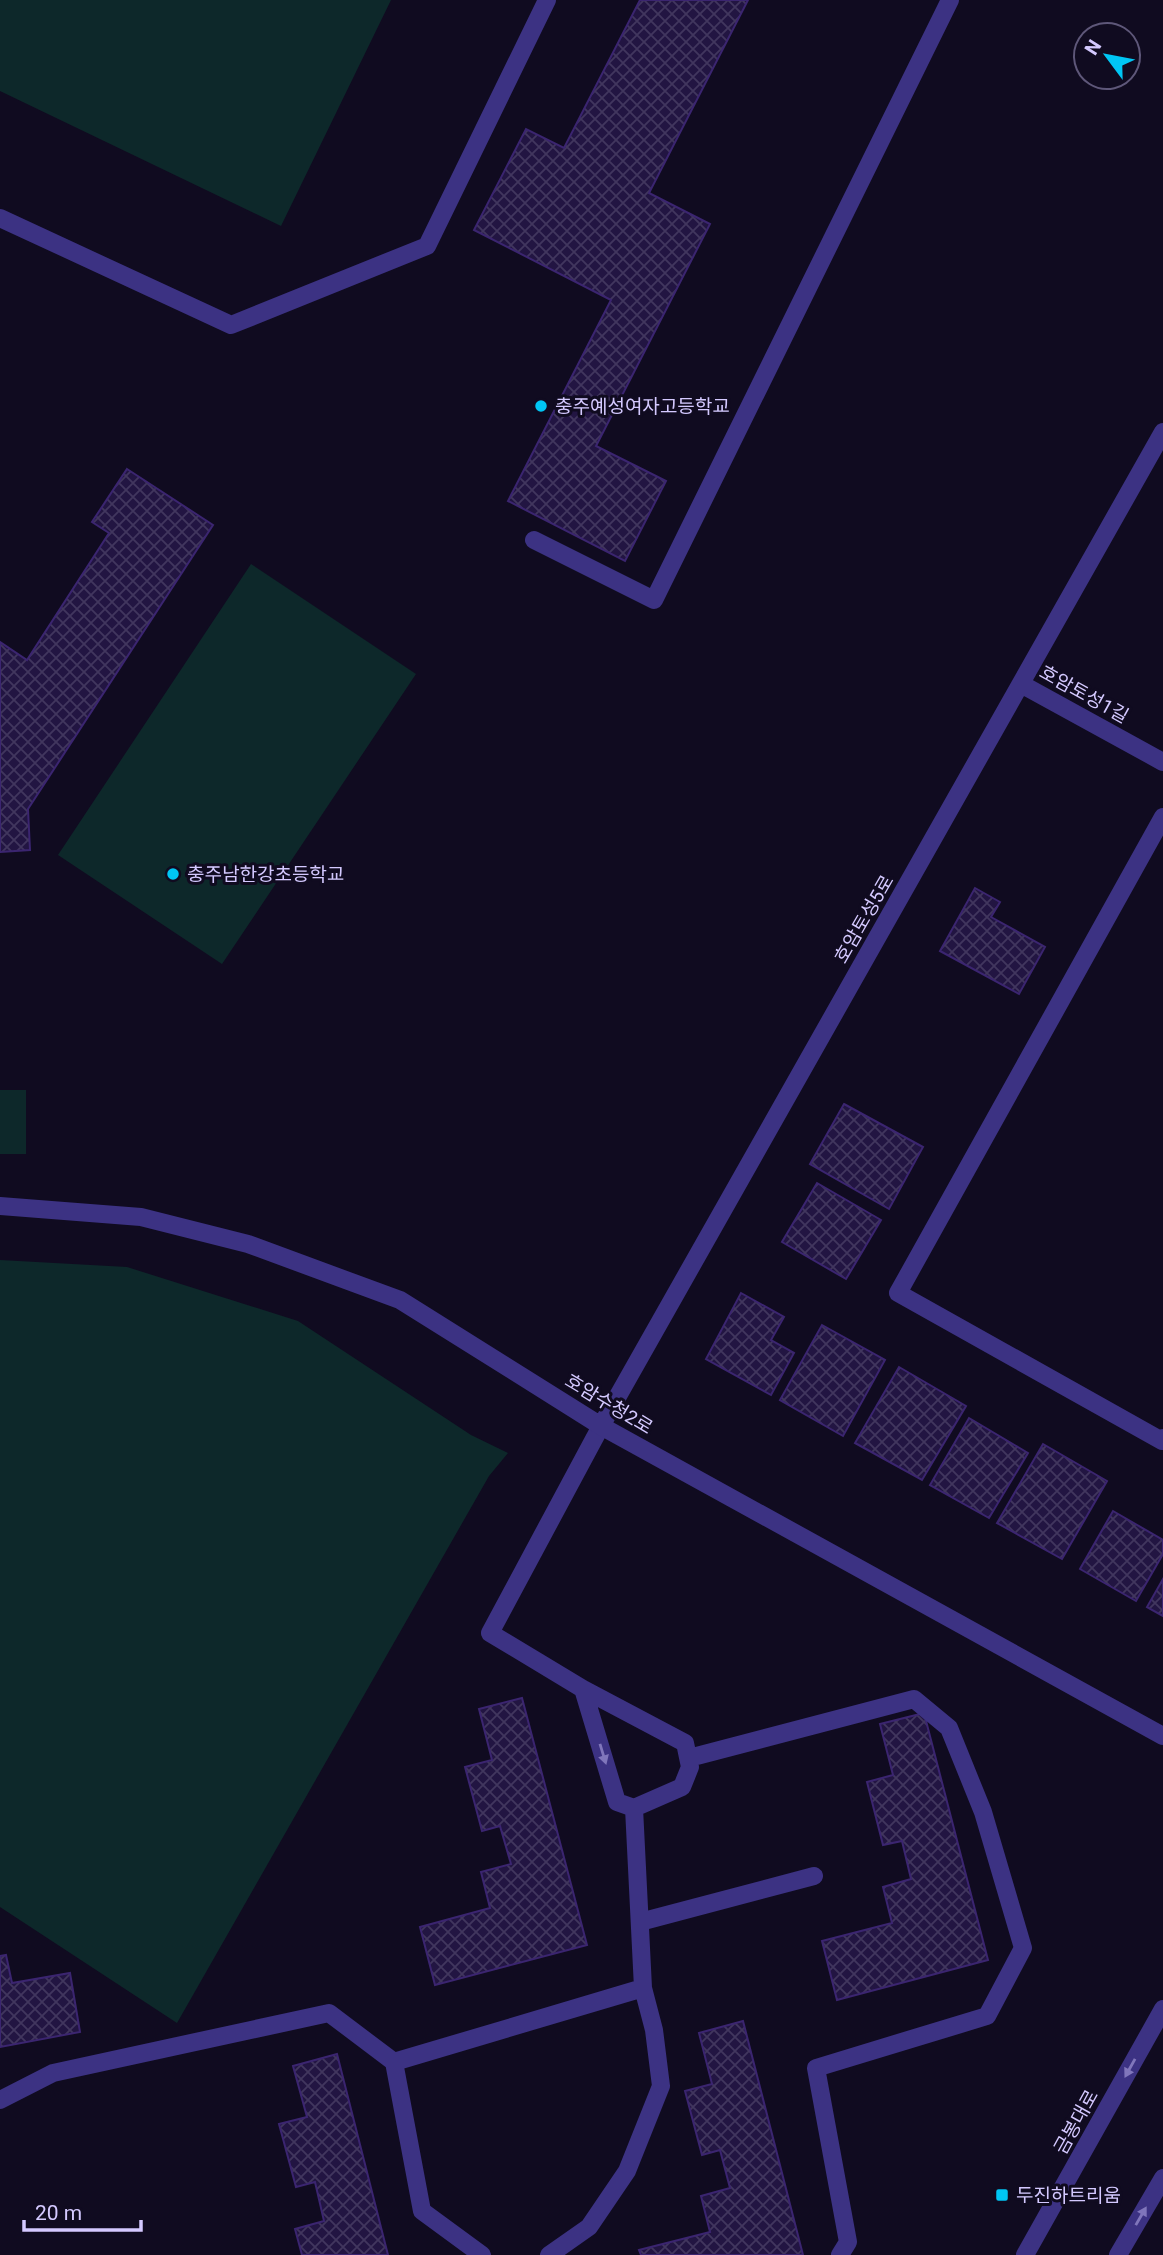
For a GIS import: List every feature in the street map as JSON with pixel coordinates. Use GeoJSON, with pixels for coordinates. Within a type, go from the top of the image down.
{"type":"FeatureCollection","features":[{"type":"Feature","properties":{"kind":"street"},"geometry":{"type":"LineString","coordinates":[[0,218],[231,325],[427,246],[547,0]]}},
{"type":"Feature","properties":{"kind":"street"},"geometry":{"type":"LineString","coordinates":[[534,540],[654,600],[950,0]]}},
{"type":"Feature","properties":{"kind":"street","name":"호암토성5로"},"geometry":{"type":"LineString","coordinates":[[583,1689],[490,1633],[601,1426],[1163,432]]}},
{"type":"Feature","properties":{"kind":"street","name":"호암토성1길"},"geometry":{"type":"LineString","coordinates":[[1021,684],[1163,762]]}},
{"type":"Feature","properties":{"kind":"street"},"geometry":{"type":"LineString","coordinates":[[1163,817],[898,1293],[1162,1441],[1163,1438]]}},
{"type":"Feature","properties":{"kind":"street","name":"호암수청2로"},"geometry":{"type":"LineString","coordinates":[[0,1206],[141,1217],[248,1244],[400,1300],[601,1426],[1163,1737]]}},
{"type":"Feature","properties":{"kind":"street"},"geometry":{"type":"LineString","coordinates":[[583,1689],[685,1743],[690,1767],[682,1787],[634,1808],[617,1802],[583,1689]]}},
{"type":"Feature","properties":{"kind":"street"},"geometry":{"type":"LineString","coordinates":[[688,1758],[914,1699],[950,1728],[983,1812],[1023,1948],[987,2016],[816,2068],[848,2242],[840,2255]]}},
{"type":"Feature","properties":{"kind":"street"},"geometry":{"type":"LineString","coordinates":[[549,2255],[589,2227],[627,2171],[661,2086],[654,2030],[643,1989],[634,1808]]}},
{"type":"Feature","properties":{"kind":"street"},"geometry":{"type":"LineString","coordinates":[[640,1922],[814,1876]]}},
{"type":"Feature","properties":{"kind":"street"},"geometry":{"type":"LineString","coordinates":[[394,2062],[643,1989]]}},
{"type":"Feature","properties":{"kind":"street","name":"금봉대로"},"geometry":{"type":"LineString","coordinates":[[1026,2255],[1163,2008]]}},
{"type":"Feature","properties":{"kind":"street"},"geometry":{"type":"LineString","coordinates":[[0,2100],[53,2073],[329,2013],[394,2062],[422,2211],[482,2255]]}},
{"type":"Feature","properties":{"kind":"street"},"geometry":{"type":"LineString","coordinates":[[1118,2255],[1162,2183]]}},
{"type":"Feature","properties":{"kind":"green space"},"geometry":{"type":"Polygon","coordinates":[[[0,0],[391,0],[281,226],[0,91],[0,0]]]}},
{"type":"Feature","properties":{"kind":"green space"},"geometry":{"type":"Polygon","coordinates":[[[251,564],[416,674],[222,964],[58,855],[251,564]]]}},
{"type":"Feature","properties":{"kind":"green space"},"geometry":{"type":"Polygon","coordinates":[[[0,1090],[26,1090],[26,1154],[0,1154],[0,1090]]]}},
{"type":"Feature","properties":{"kind":"green space"},"geometry":{"type":"Polygon","coordinates":[[[0,1260],[127,1267],[298,1321],[471,1435],[508,1453],[489,1476],[177,2023],[0,1907],[0,1260]]]}},
{"type":"Feature","properties":{"kind":"building","name":"충주예성여자고등학교"},"geometry":{"type":"Polygon","coordinates":[[[640,0],[748,0],[649,193],[710,224],[596,446],[666,481],[625,561],[508,501],[611,300],[474,230],[526,129],[564,148],[640,0]]]}},
{"type":"Feature","properties":{"kind":"building"},"geometry":{"type":"Polygon","coordinates":[[[127,469],[213,525],[28,809],[30,850],[0,852],[0,642],[27,660],[109,533],[92,522],[127,469]]]}},
{"type":"Feature","properties":{"kind":"building"},"geometry":{"type":"Polygon","coordinates":[[[975,888],[1000,902],[991,917],[1045,947],[1019,994],[940,951],[975,888]]]}},
{"type":"Feature","properties":{"kind":"building"},"geometry":{"type":"Polygon","coordinates":[[[844,1104],[923,1147],[889,1209],[810,1164],[844,1104]]]}},
{"type":"Feature","properties":{"kind":"building"},"geometry":{"type":"Polygon","coordinates":[[[817,1183],[881,1220],[846,1279],[782,1242],[817,1183]]]}},
{"type":"Feature","properties":{"kind":"building"},"geometry":{"type":"Polygon","coordinates":[[[741,1293],[784,1317],[771,1340],[794,1353],[771,1395],[706,1359],[741,1293]]]}},
{"type":"Feature","properties":{"kind":"building"},"geometry":{"type":"Polygon","coordinates":[[[822,1325],[885,1360],[843,1436],[780,1400],[822,1325]]]}},
{"type":"Feature","properties":{"kind":"building"},"geometry":{"type":"Polygon","coordinates":[[[899,1367],[966,1406],[922,1480],[855,1443],[899,1367]]]}},
{"type":"Feature","properties":{"kind":"building"},"geometry":{"type":"Polygon","coordinates":[[[969,1418],[1028,1453],[989,1518],[930,1485],[969,1418]]]}},
{"type":"Feature","properties":{"kind":"building"},"geometry":{"type":"Polygon","coordinates":[[[1043,1444],[1107,1481],[1062,1559],[997,1523],[1043,1444]]]}},
{"type":"Feature","properties":{"kind":"building"},"geometry":{"type":"Polygon","coordinates":[[[1113,1511],[1163,1540],[1163,1554],[1136,1601],[1080,1569],[1113,1511]]]}},
{"type":"Feature","properties":{"kind":"building"},"geometry":{"type":"Polygon","coordinates":[[[1163,1579],[1163,1616],[1147,1607],[1163,1579]]]}},
{"type":"Feature","properties":{"kind":"building"},"geometry":{"type":"Polygon","coordinates":[[[522,1698],[587,1945],[435,1985],[420,1927],[490,1908],[481,1872],[511,1864],[500,1826],[482,1831],[465,1767],[492,1760],[479,1709],[522,1698]]]}},
{"type":"Feature","properties":{"kind":"building"},"geometry":{"type":"Polygon","coordinates":[[[924,1713],[988,1960],[837,2000],[822,1941],[892,1923],[883,1887],[911,1879],[902,1841],[883,1845],[867,1782],[893,1775],[880,1724],[924,1713]]]}},
{"type":"Feature","properties":{"kind":"building"},"geometry":{"type":"Polygon","coordinates":[[[6,1955],[12,1983],[70,1973],[80,2032],[0,2047],[0,1956],[6,1955]]]}},
{"type":"Feature","properties":{"kind":"building"},"geometry":{"type":"Polygon","coordinates":[[[743,2021],[803,2255],[641,2255],[639,2250],[710,2232],[701,2196],[730,2188],[720,2150],[702,2155],[685,2091],[712,2084],[699,2033],[743,2021]]]}},
{"type":"Feature","properties":{"kind":"building"},"geometry":{"type":"Polygon","coordinates":[[[337,2054],[388,2255],[302,2255],[295,2229],[324,2221],[315,2182],[296,2187],[279,2124],[307,2117],[293,2066],[337,2054]]]}},
{"type":"Feature","properties":{"kind":"place","name":"충주예성여자고등학교"},"geometry":{"type":"Point","coordinates":[541,406]}},
{"type":"Feature","properties":{"kind":"place","name":"충주남한강초등학교"},"geometry":{"type":"Point","coordinates":[173,874]}},
{"type":"Feature","properties":{"kind":"place","name":"두진하트리움"},"geometry":{"type":"Point","coordinates":[1002,2195]}}]}
